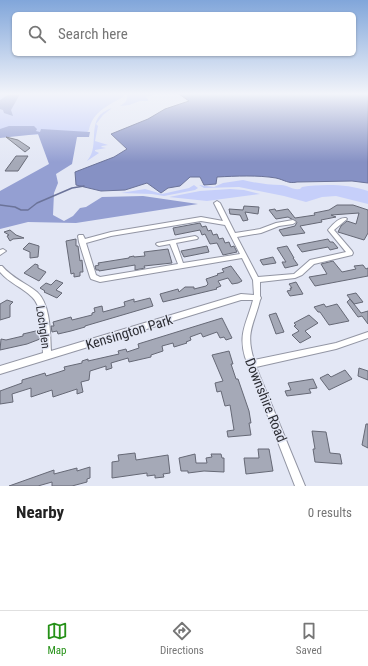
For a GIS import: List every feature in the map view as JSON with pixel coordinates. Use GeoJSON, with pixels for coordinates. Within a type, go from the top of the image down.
{"type":"FeatureCollection","features":[{"type":"Feature","properties":{"kind":"street","name":"Downshire Road"},"geometry":{"type":"LineString","coordinates":[[216,203],[234,235],[256,280],[258,298],[246,334],[246,349],[300,486]]}},
{"type":"Feature","properties":{"kind":"street"},"geometry":{"type":"LineString","coordinates":[[228,224],[201,219],[82,239],[93,277],[97,280],[106,280],[181,265],[244,255]]}},
{"type":"Feature","properties":{"kind":"street"},"geometry":{"type":"LineString","coordinates":[[256,280],[295,276],[312,262],[350,253],[331,230],[344,219]]}},
{"type":"Feature","properties":{"kind":"street"},"geometry":{"type":"LineString","coordinates":[[234,235],[261,231],[278,224],[293,222]]}},
{"type":"Feature","properties":{"kind":"street"},"geometry":{"type":"LineString","coordinates":[[159,244],[195,238]]}},
{"type":"Feature","properties":{"kind":"street"},"geometry":{"type":"LineString","coordinates":[[172,242],[181,265]]}},
{"type":"Feature","properties":{"kind":"street","name":"Lochglen"},"geometry":{"type":"LineString","coordinates":[[0,268],[10,279],[36,296],[41,302],[47,356]]}},
{"type":"Feature","properties":{"kind":"street","name":"Kensington Park"},"geometry":{"type":"LineString","coordinates":[[0,370],[241,297],[258,298]]}},
{"type":"Feature","properties":{"kind":"street"},"geometry":{"type":"LineString","coordinates":[[251,364],[336,346],[368,335]]}},
{"type":"Feature","properties":{"kind":"shaded area"},"geometry":{"type":"Polygon","coordinates":[[[0,117],[95,117],[86,133],[0,136],[0,117]]]}},
{"type":"Feature","properties":{"kind":"shaded area"},"geometry":{"type":"Polygon","coordinates":[[[102,117],[96,124],[98,126],[95,141],[108,145],[101,147],[106,148],[95,150],[99,153],[87,161],[93,147],[95,125],[98,118],[102,117]]]}},
{"type":"Feature","properties":{"kind":"shaded area"},"geometry":{"type":"Polygon","coordinates":[[[152,117],[368,117],[368,183],[352,181],[286,182],[269,177],[239,176],[217,177],[216,184],[204,185],[200,177],[190,177],[180,186],[168,188],[161,193],[147,183],[125,190],[101,191],[76,185],[75,172],[114,157],[127,149],[111,134],[152,117]]]}},
{"type":"Feature","properties":{"kind":"shaded area"},"geometry":{"type":"Polygon","coordinates":[[[9,126],[34,126],[37,129],[36,131],[40,132],[41,129],[90,132],[89,137],[77,137],[72,164],[56,174],[58,183],[54,193],[53,215],[64,221],[73,216],[80,208],[86,207],[102,197],[143,196],[198,204],[76,223],[28,222],[0,229],[0,191],[49,164],[38,134],[0,138],[0,129],[9,126]]]}},
{"type":"Feature","properties":{"kind":"shaded area"},"geometry":{"type":"Polygon","coordinates":[[[243,180],[262,184],[283,185],[297,189],[318,185],[352,187],[368,191],[368,204],[336,196],[322,197],[306,202],[239,187],[204,188],[199,185],[214,187],[223,183],[243,180]]]}},
{"type":"Feature","properties":{"kind":"shaded area"},"geometry":{"type":"Polygon","coordinates":[[[194,185],[198,188],[195,190],[164,196],[121,193],[145,189],[162,194],[189,188],[194,185]]]}},
{"type":"Feature","properties":{"kind":"shaded area"},"geometry":{"type":"Polygon","coordinates":[[[230,189],[244,190],[260,194],[207,201],[169,197],[200,191],[230,189]]]}},
{"type":"Feature","properties":{"kind":"building"},"geometry":{"type":"Polygon","coordinates":[[[6,137],[18,140],[30,148],[25,152],[6,137]]]}},
{"type":"Feature","properties":{"kind":"building"},"geometry":{"type":"Polygon","coordinates":[[[16,156],[28,156],[18,171],[5,171],[16,156]]]}},
{"type":"Feature","properties":{"kind":"building"},"geometry":{"type":"Polygon","coordinates":[[[337,205],[353,205],[368,210],[368,233],[364,240],[338,232],[341,226],[347,221],[356,224],[359,213],[331,215],[336,217],[321,220],[322,222],[300,226],[305,233],[283,236],[279,230],[295,226],[297,222],[288,217],[276,219],[269,210],[275,209],[276,211],[288,209],[295,218],[315,215],[314,213],[329,210],[337,205]]]}},
{"type":"Feature","properties":{"kind":"building"},"geometry":{"type":"Polygon","coordinates":[[[244,206],[259,207],[258,214],[245,212],[248,220],[243,221],[240,215],[230,214],[229,209],[243,210],[244,206]]]}},
{"type":"Feature","properties":{"kind":"building"},"geometry":{"type":"Polygon","coordinates":[[[200,223],[202,227],[206,226],[208,231],[211,230],[213,235],[217,234],[219,239],[223,238],[225,243],[229,242],[231,247],[234,246],[237,252],[223,255],[217,243],[210,244],[205,234],[202,235],[200,230],[175,235],[173,228],[200,223]]]}},
{"type":"Feature","properties":{"kind":"building"},"geometry":{"type":"Polygon","coordinates":[[[10,230],[16,235],[24,238],[13,239],[10,241],[7,236],[9,235],[4,232],[10,230]]]}},
{"type":"Feature","properties":{"kind":"building"},"geometry":{"type":"Polygon","coordinates":[[[76,239],[76,246],[78,246],[80,261],[82,260],[83,272],[80,272],[80,276],[74,277],[74,273],[71,274],[66,241],[76,239]]]}},
{"type":"Feature","properties":{"kind":"building"},"geometry":{"type":"Polygon","coordinates":[[[328,239],[338,248],[330,250],[328,247],[302,252],[297,245],[328,239]]]}},
{"type":"Feature","properties":{"kind":"building"},"geometry":{"type":"Polygon","coordinates":[[[29,243],[39,246],[38,257],[30,258],[30,252],[23,249],[29,243]]]}},
{"type":"Feature","properties":{"kind":"building"},"geometry":{"type":"Polygon","coordinates":[[[207,246],[209,252],[184,257],[181,251],[207,246]]]}},
{"type":"Feature","properties":{"kind":"building"},"geometry":{"type":"Polygon","coordinates":[[[287,246],[298,265],[285,268],[282,262],[286,262],[277,248],[287,246]]]}},
{"type":"Feature","properties":{"kind":"building"},"geometry":{"type":"Polygon","coordinates":[[[168,249],[172,263],[144,266],[145,268],[135,270],[135,265],[99,271],[96,270],[95,266],[99,265],[98,263],[134,256],[145,256],[144,252],[168,249]]]}},
{"type":"Feature","properties":{"kind":"building"},"geometry":{"type":"Polygon","coordinates":[[[273,257],[276,263],[263,265],[260,260],[273,257]]]}},
{"type":"Feature","properties":{"kind":"building"},"geometry":{"type":"Polygon","coordinates":[[[333,261],[342,272],[356,269],[354,266],[363,265],[366,269],[368,268],[368,276],[315,286],[309,277],[327,274],[321,264],[333,261]]]}},
{"type":"Feature","properties":{"kind":"building"},"geometry":{"type":"Polygon","coordinates":[[[35,264],[38,265],[38,268],[46,272],[39,281],[24,273],[35,264]]]}},
{"type":"Feature","properties":{"kind":"building"},"geometry":{"type":"Polygon","coordinates":[[[231,266],[242,281],[232,284],[228,278],[218,281],[221,286],[216,288],[217,289],[163,302],[160,294],[178,289],[179,292],[185,287],[194,287],[194,289],[206,286],[208,284],[206,279],[224,272],[222,269],[231,266]]]}},
{"type":"Feature","properties":{"kind":"building"},"geometry":{"type":"Polygon","coordinates":[[[56,280],[63,283],[56,290],[62,293],[57,298],[44,292],[45,291],[40,288],[46,283],[51,285],[56,280]]]}},
{"type":"Feature","properties":{"kind":"building"},"geometry":{"type":"Polygon","coordinates":[[[296,282],[303,294],[290,296],[287,291],[291,290],[290,288],[292,288],[289,284],[296,282]]]}},
{"type":"Feature","properties":{"kind":"building"},"geometry":{"type":"Polygon","coordinates":[[[356,293],[363,302],[354,304],[347,295],[356,293]]]}},
{"type":"Feature","properties":{"kind":"building"},"geometry":{"type":"Polygon","coordinates":[[[150,298],[153,306],[71,331],[58,334],[57,331],[52,332],[51,326],[54,326],[53,322],[71,317],[72,320],[92,315],[92,313],[95,312],[94,308],[102,306],[103,312],[125,306],[124,302],[134,299],[134,302],[150,298]]]}},
{"type":"Feature","properties":{"kind":"building"},"geometry":{"type":"Polygon","coordinates":[[[350,299],[361,313],[368,311],[368,324],[362,316],[358,317],[347,302],[350,299]]]}},
{"type":"Feature","properties":{"kind":"building"},"geometry":{"type":"Polygon","coordinates":[[[7,300],[13,302],[10,305],[10,317],[0,320],[0,304],[7,300]]]}},
{"type":"Feature","properties":{"kind":"building"},"geometry":{"type":"Polygon","coordinates":[[[324,304],[326,307],[337,304],[349,321],[329,325],[320,312],[318,312],[314,307],[324,304]]]}},
{"type":"Feature","properties":{"kind":"building"},"geometry":{"type":"Polygon","coordinates":[[[276,313],[284,332],[276,334],[269,315],[276,313]]]}},
{"type":"Feature","properties":{"kind":"building"},"geometry":{"type":"Polygon","coordinates":[[[309,315],[318,323],[305,331],[311,337],[300,343],[292,335],[299,331],[294,326],[296,325],[294,323],[309,315]]]}},
{"type":"Feature","properties":{"kind":"building"},"geometry":{"type":"Polygon","coordinates":[[[222,318],[232,338],[226,340],[224,337],[220,338],[217,332],[203,337],[201,333],[190,337],[191,340],[186,342],[187,343],[174,347],[173,343],[162,346],[163,351],[151,355],[151,357],[129,362],[128,358],[111,363],[112,368],[106,370],[106,366],[90,371],[89,380],[81,382],[83,392],[77,394],[77,389],[53,397],[52,390],[31,397],[31,388],[12,394],[13,402],[0,404],[0,391],[22,383],[22,380],[45,373],[46,376],[59,372],[65,370],[64,367],[82,363],[82,361],[88,359],[88,361],[119,354],[118,351],[126,349],[127,352],[139,348],[138,344],[222,318]]]}},
{"type":"Feature","properties":{"kind":"building"},"geometry":{"type":"Polygon","coordinates":[[[40,330],[40,339],[27,344],[0,350],[1,339],[6,340],[40,330]]]}},
{"type":"Feature","properties":{"kind":"building"},"geometry":{"type":"Polygon","coordinates":[[[229,351],[233,364],[231,364],[236,379],[238,379],[249,411],[251,435],[228,437],[227,431],[234,430],[230,405],[225,406],[221,391],[217,392],[215,383],[223,381],[212,355],[229,351]]]}},
{"type":"Feature","properties":{"kind":"building"},"geometry":{"type":"Polygon","coordinates":[[[359,368],[368,371],[368,380],[358,376],[359,368]]]}},
{"type":"Feature","properties":{"kind":"building"},"geometry":{"type":"Polygon","coordinates":[[[345,370],[352,379],[329,390],[320,378],[328,374],[331,377],[345,370]]]}},
{"type":"Feature","properties":{"kind":"building"},"geometry":{"type":"Polygon","coordinates":[[[313,379],[317,388],[309,389],[311,393],[287,396],[285,391],[291,390],[288,383],[313,379]]]}},
{"type":"Feature","properties":{"kind":"building"},"geometry":{"type":"Polygon","coordinates":[[[366,424],[368,424],[368,448],[362,445],[366,424]]]}},
{"type":"Feature","properties":{"kind":"building"},"geometry":{"type":"Polygon","coordinates":[[[312,431],[326,432],[330,453],[340,454],[342,464],[315,462],[313,449],[315,449],[312,431]]]}},
{"type":"Feature","properties":{"kind":"building"},"geometry":{"type":"Polygon","coordinates":[[[258,449],[269,449],[273,471],[246,474],[244,458],[259,458],[258,449]]]}},
{"type":"Feature","properties":{"kind":"building"},"geometry":{"type":"Polygon","coordinates":[[[135,453],[136,460],[168,455],[170,473],[163,474],[164,477],[155,478],[155,475],[147,476],[147,473],[112,478],[112,462],[119,461],[118,455],[135,453]]]}},
{"type":"Feature","properties":{"kind":"building"},"geometry":{"type":"Polygon","coordinates":[[[195,454],[196,463],[207,463],[206,458],[212,457],[211,454],[221,454],[222,458],[224,458],[224,472],[204,471],[188,473],[188,471],[181,471],[179,458],[195,454]]]}},
{"type":"Feature","properties":{"kind":"building"},"geometry":{"type":"Polygon","coordinates":[[[90,467],[90,478],[87,479],[87,482],[72,486],[52,486],[52,482],[38,486],[9,486],[54,470],[54,474],[77,468],[77,471],[90,467]]]}},
{"type":"Feature","properties":{"kind":"waterway"},"geometry":{"type":"LineString","coordinates":[[0,205],[15,207],[21,210],[28,210],[37,203],[72,188],[84,186]]}}]}
